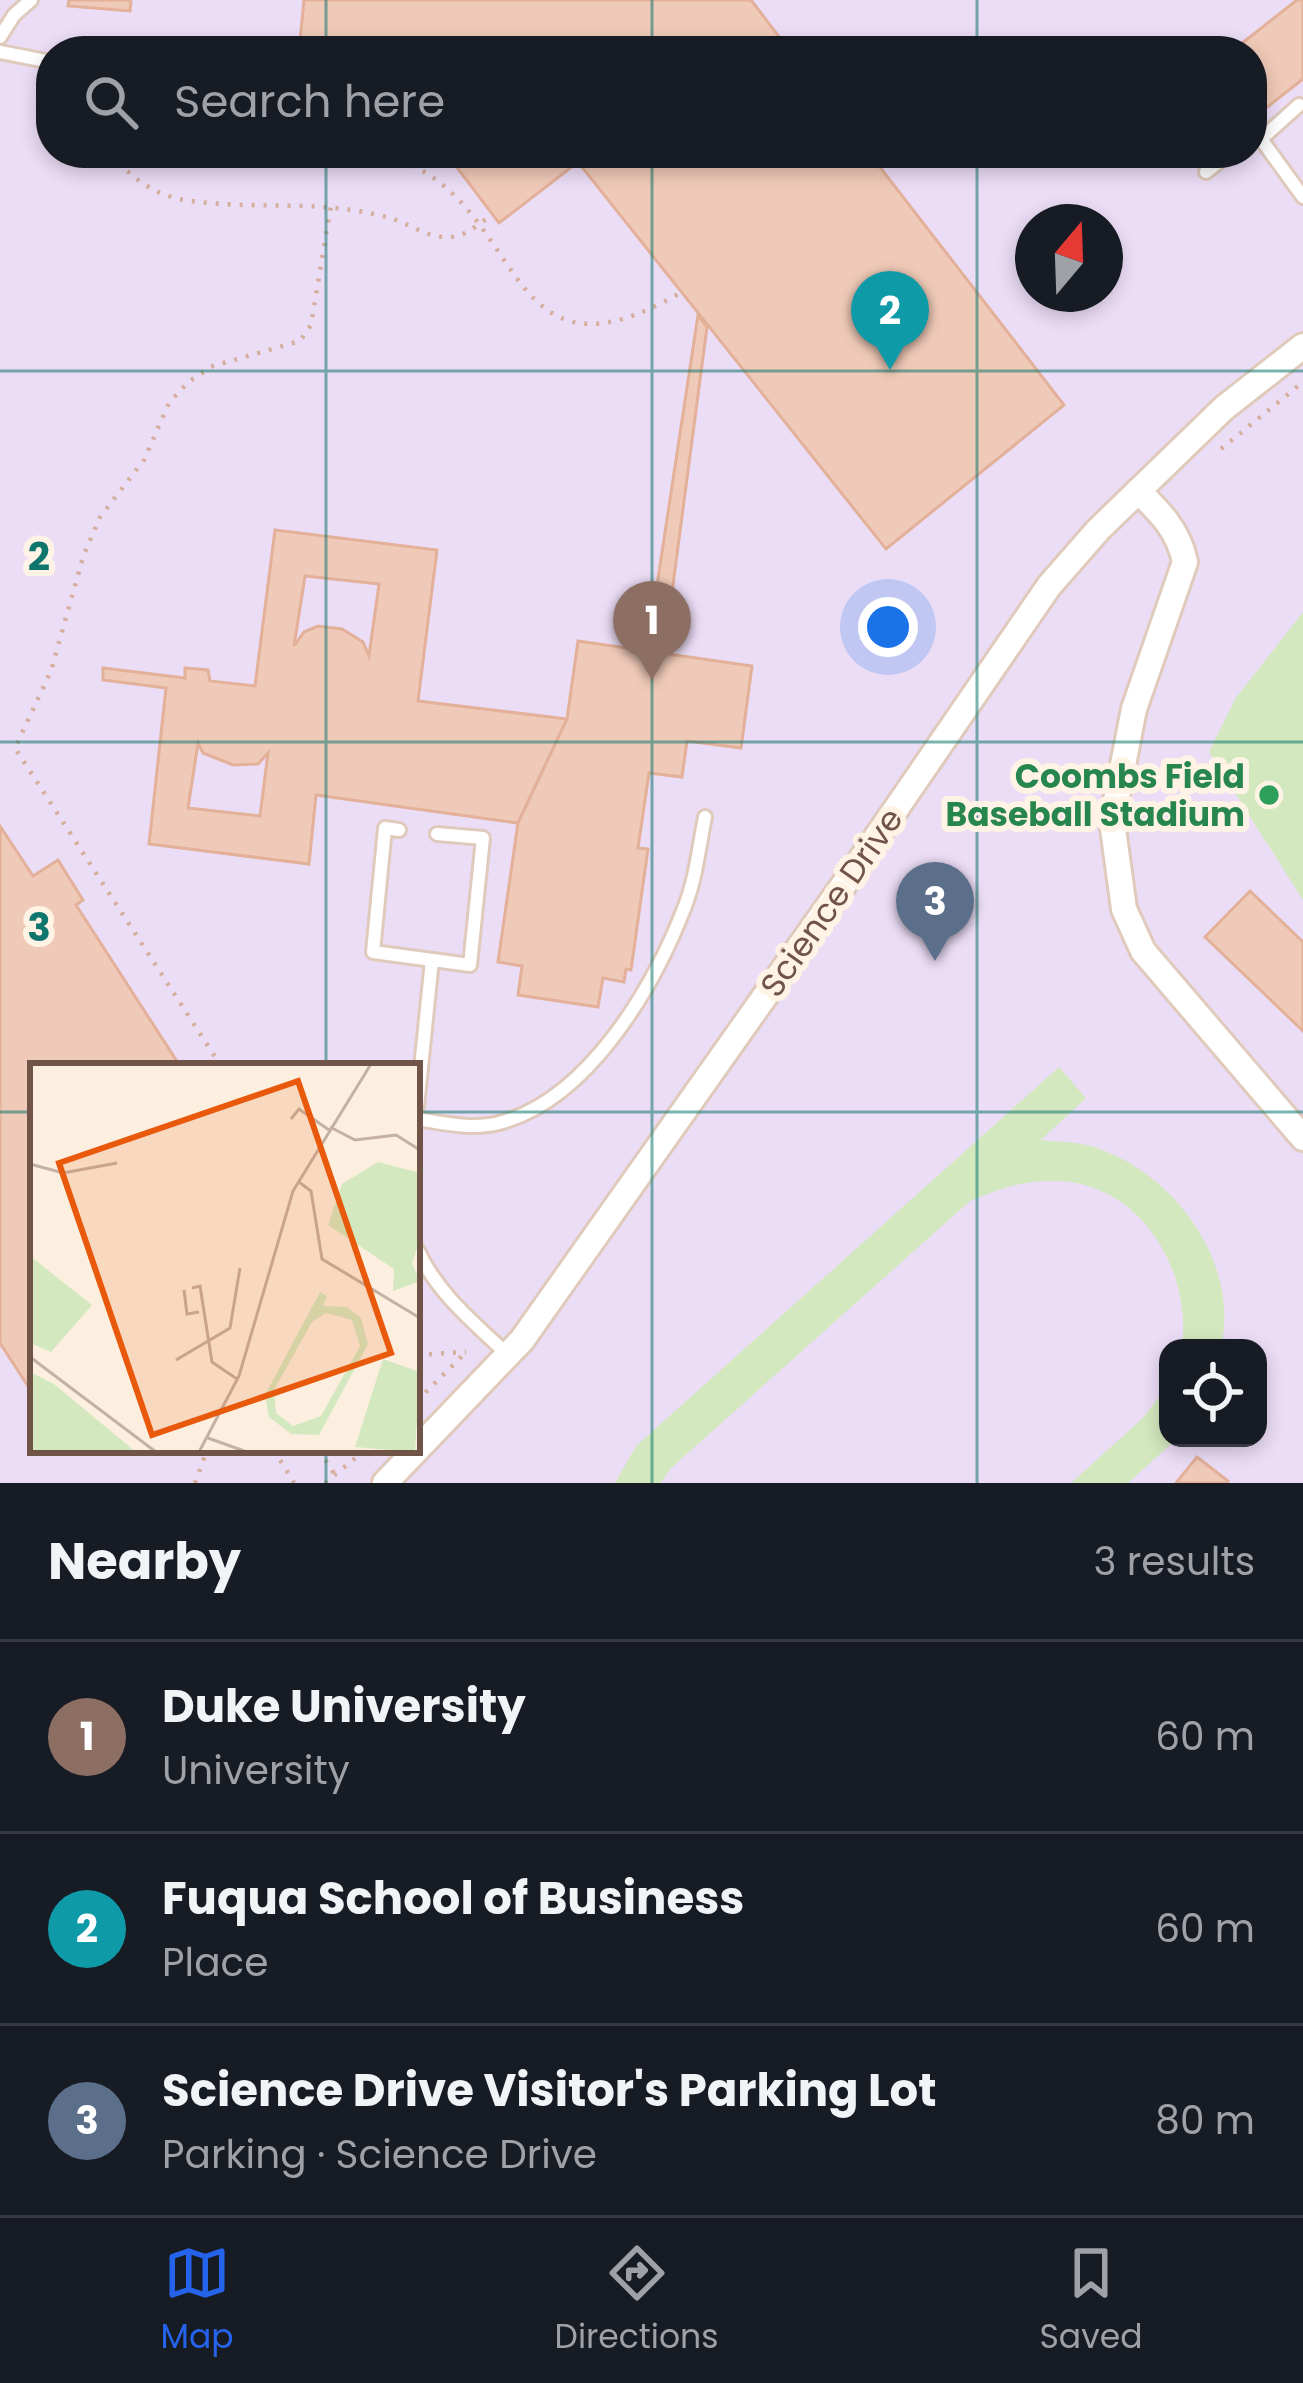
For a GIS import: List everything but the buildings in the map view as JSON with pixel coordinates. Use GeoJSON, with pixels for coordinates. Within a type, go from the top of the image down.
{"type":"FeatureCollection","features":[{"type":"Feature","properties":{"kind":"street","name":"Science Drive"},"geometry":{"type":"LineString","coordinates":[[420,1447],[508,1355],[852,873],[1048,586],[1224,408],[1303,346]]}},
{"type":"Feature","properties":{"kind":"street"},"geometry":{"type":"LineString","coordinates":[[1138,491],[1160,511],[1181,542],[1185,562],[1134,709],[1112,821],[1124,909],[1143,951],[1303,1138]]}},
{"type":"Feature","properties":{"kind":"street","name":"Science Drive"},"geometry":{"type":"LineString","coordinates":[[386,1483],[415,1453]]}},
{"type":"Feature","properties":{"kind":"lane"},"geometry":{"type":"LineString","coordinates":[[0,37],[31,0]]}},
{"type":"Feature","properties":{"kind":"lane"},"geometry":{"type":"LineString","coordinates":[[0,52],[36,59]]}},
{"type":"Feature","properties":{"kind":"lane"},"geometry":{"type":"LineString","coordinates":[[1267,132],[1299,105]]}},
{"type":"Feature","properties":{"kind":"lane"},"geometry":{"type":"LineString","coordinates":[[1267,152],[1303,197]]}},
{"type":"Feature","properties":{"kind":"lane"},"geometry":{"type":"LineString","coordinates":[[1206,172],[1211,168]]}},
{"type":"Feature","properties":{"kind":"lane"},"geometry":{"type":"LineString","coordinates":[[420,1119],[497,1124],[560,1095],[623,1024],[663,958],[687,902],[705,817]]}},
{"type":"Feature","properties":{"kind":"lane"},"geometry":{"type":"LineString","coordinates":[[399,830],[385,828],[373,952],[470,965],[483,838],[437,834]]}},
{"type":"Feature","properties":{"kind":"lane"},"geometry":{"type":"LineString","coordinates":[[420,1078],[432,960]]}},
{"type":"Feature","properties":{"kind":"lane"},"geometry":{"type":"LineString","coordinates":[[420,1256],[458,1310],[508,1355]]}},
{"type":"Feature","properties":{"kind":"path"},"geometry":{"type":"LineString","coordinates":[[123,168],[142,183],[179,199],[331,205],[444,238],[466,233],[490,216]]}},
{"type":"Feature","properties":{"kind":"path"},"geometry":{"type":"LineString","coordinates":[[414,168],[460,199],[547,314],[576,325],[652,309],[680,293]]}},
{"type":"Feature","properties":{"kind":"path"},"geometry":{"type":"LineString","coordinates":[[219,1063],[15,748],[51,671],[82,557],[100,517],[144,460],[169,403],[188,382],[213,366],[300,341],[311,325],[331,205]]}},
{"type":"Feature","properties":{"kind":"path"},"geometry":{"type":"LineString","coordinates":[[1211,458],[1303,382]]}},
{"type":"Feature","properties":{"kind":"path"},"geometry":{"type":"LineString","coordinates":[[420,1355],[466,1352],[420,1398]]}},
{"type":"Feature","properties":{"kind":"path"},"geometry":{"type":"LineString","coordinates":[[195,1483],[207,1453]]}},
{"type":"Feature","properties":{"kind":"path"},"geometry":{"type":"LineString","coordinates":[[276,1453],[294,1483]]}},
{"type":"Feature","properties":{"kind":"path"},"geometry":{"type":"LineString","coordinates":[[321,1453],[335,1475]]}},
{"type":"Feature","properties":{"kind":"path"},"geometry":{"type":"LineString","coordinates":[[325,1483],[361,1453]]}},
{"type":"Feature","properties":{"kind":"shaded area"},"geometry":{"type":"Polygon","coordinates":[[[0,0],[1303,0],[1303,1483],[0,1483],[0,0]]]}},
{"type":"Feature","properties":{"kind":"green space","name":"Coombs Field Baseball Stadium"},"geometry":{"type":"Polygon","coordinates":[[[1303,612],[1303,900],[1209,752],[1235,699],[1303,612]]]}},
{"type":"Feature","properties":{"kind":"green space"},"geometry":{"type":"Polygon","coordinates":[[[1059,1067],[1086,1098],[1041,1140],[1090,1146],[1126,1161],[1152,1179],[1196,1226],[1221,1285],[1222,1339],[1182,1339],[1178,1288],[1168,1259],[1134,1212],[1082,1184],[1019,1184],[970,1201],[670,1469],[661,1483],[615,1483],[636,1446],[1059,1067]]]}},
{"type":"Feature","properties":{"kind":"green space"},"geometry":{"type":"Polygon","coordinates":[[[1159,1397],[1159,1447],[1168,1447],[1128,1483],[1071,1483],[1142,1419],[1159,1397]]]}},
{"type":"Feature","properties":{"kind":"place","name":"Fuqua School of Business"},"geometry":{"type":"Point","coordinates":[890,370]}},
{"type":"Feature","properties":{"kind":"place","name":"Duke University"},"geometry":{"type":"Point","coordinates":[652,680]}},
{"type":"Feature","properties":{"kind":"place","name":"Coombs Field Baseball Stadium"},"geometry":{"type":"Point","coordinates":[1269,795]}},
{"type":"Feature","properties":{"kind":"place","name":"Science Drive Visitor's Parking Lot"},"geometry":{"type":"Point","coordinates":[935,961]}}]}
